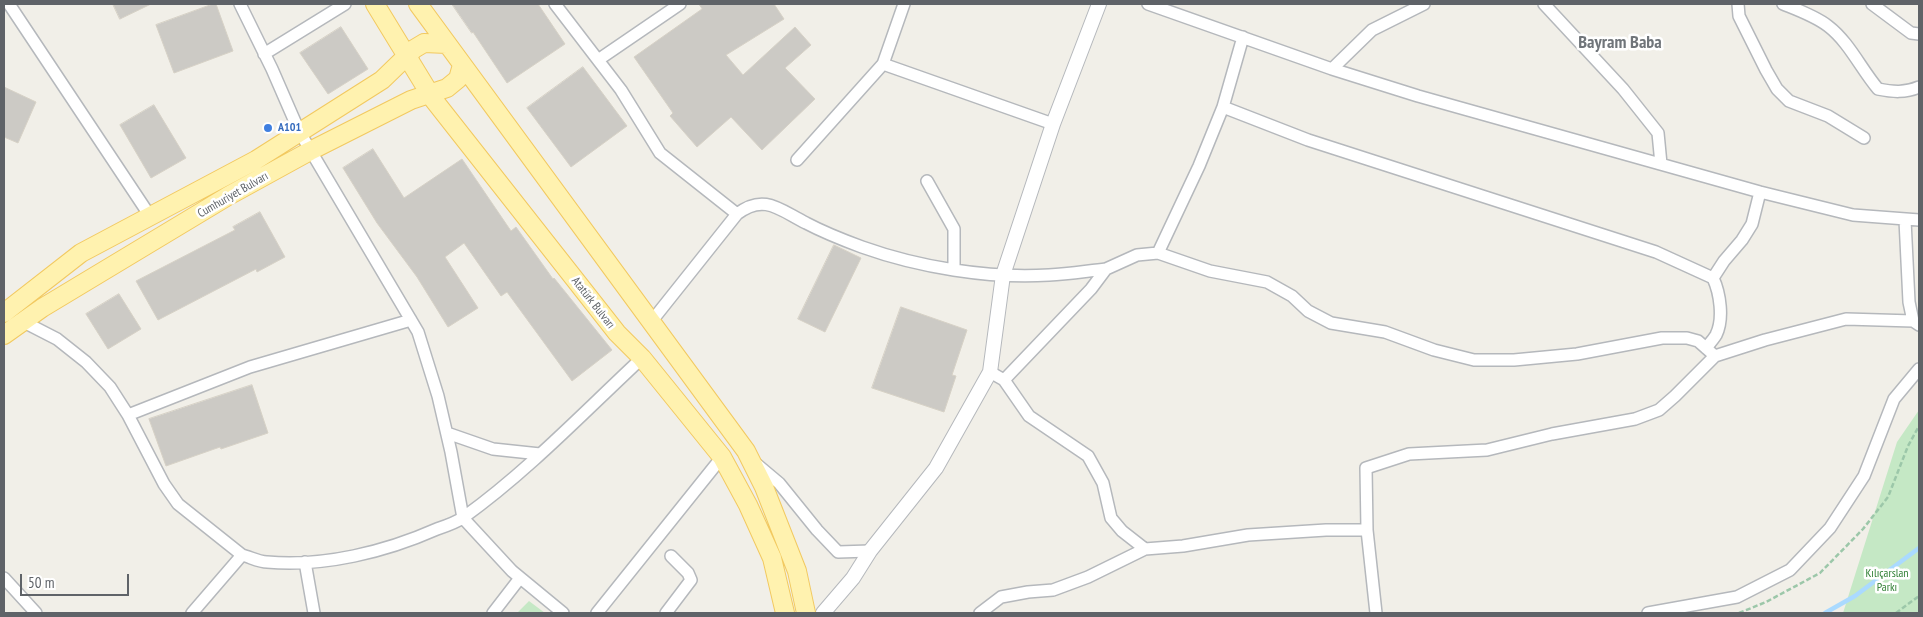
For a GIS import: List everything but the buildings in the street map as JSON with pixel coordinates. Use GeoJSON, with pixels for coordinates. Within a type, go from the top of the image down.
{"type":"FeatureCollection","features":[{"type":"Feature","properties":{"kind":"main road","name":"Atatürk Bulvarı"},"geometry":{"type":"LineString","coordinates":[[375,4],[429,94],[617,333],[642,358],[722,457],[748,505],[772,558],[785,613]]}},
{"type":"Feature","properties":{"kind":"main road"},"geometry":{"type":"LineString","coordinates":[[418,4],[750,458],[764,487],[797,571],[806,613]]}},
{"type":"Feature","properties":{"kind":"main road","name":"Cumhuriyet Bulvarı"},"geometry":{"type":"LineString","coordinates":[[4,313],[81,253],[256,160],[382,80],[405,56],[424,43],[447,44]]}},
{"type":"Feature","properties":{"kind":"main road","name":"Cumhuriyet Bulvarı"},"geometry":{"type":"LineString","coordinates":[[4,335],[42,308],[228,196],[310,151],[411,100],[447,88],[461,72],[462,65]]}},
{"type":"Feature","properties":{"kind":"street"},"geometry":{"type":"LineString","coordinates":[[4,12],[8,4],[150,216]]}},
{"type":"Feature","properties":{"kind":"street"},"geometry":{"type":"LineString","coordinates":[[240,4],[299,131],[418,332],[447,433],[463,518],[520,578],[563,613]]}},
{"type":"Feature","properties":{"kind":"street"},"geometry":{"type":"LineString","coordinates":[[264,54],[345,4]]}},
{"type":"Feature","properties":{"kind":"street"},"geometry":{"type":"LineString","coordinates":[[555,4],[621,90],[660,153],[737,214]]}},
{"type":"Feature","properties":{"kind":"street"},"geometry":{"type":"LineString","coordinates":[[598,60],[680,4]]}},
{"type":"Feature","properties":{"kind":"street"},"geometry":{"type":"LineString","coordinates":[[797,160],[883,64],[904,4]]}},
{"type":"Feature","properties":{"kind":"street"},"geometry":{"type":"LineString","coordinates":[[823,613],[853,578],[870,550],[936,468],[990,372],[1003,275],[1053,124],[1098,4]]}},
{"type":"Feature","properties":{"kind":"street"},"geometry":{"type":"LineString","coordinates":[[1148,4],[1332,69],[1418,96],[1760,192],[1853,215],[1919,220]]}},
{"type":"Feature","properties":{"kind":"street"},"geometry":{"type":"LineString","coordinates":[[1332,69],[1372,30],[1424,4]]}},
{"type":"Feature","properties":{"kind":"street"},"geometry":{"type":"LineString","coordinates":[[1544,4],[1623,89],[1658,132],[1661,164]]}},
{"type":"Feature","properties":{"kind":"street"},"geometry":{"type":"LineString","coordinates":[[1738,4],[1738,16],[1777,89],[1789,101],[1828,116],[1864,138]]}},
{"type":"Feature","properties":{"kind":"street"},"geometry":{"type":"LineString","coordinates":[[1783,4],[1803,12],[1828,26],[1846,43],[1878,89],[1892,92],[1907,92],[1919,87]]}},
{"type":"Feature","properties":{"kind":"street"},"geometry":{"type":"LineString","coordinates":[[1872,4],[1911,33],[1919,34]]}},
{"type":"Feature","properties":{"kind":"street"},"geometry":{"type":"LineString","coordinates":[[1158,252],[1223,107],[1243,37]]}},
{"type":"Feature","properties":{"kind":"street"},"geometry":{"type":"LineString","coordinates":[[883,64],[1053,124]]}},
{"type":"Feature","properties":{"kind":"street"},"geometry":{"type":"LineString","coordinates":[[1223,107],[1308,140],[1656,252],[1714,278],[1719,291],[1720,313],[1716,335],[1706,348]]}},
{"type":"Feature","properties":{"kind":"street"},"geometry":{"type":"LineString","coordinates":[[928,181],[954,229],[954,269]]}},
{"type":"Feature","properties":{"kind":"street"},"geometry":{"type":"LineString","coordinates":[[1714,278],[1724,261],[1742,240],[1752,224],[1760,192]]}},
{"type":"Feature","properties":{"kind":"street"},"geometry":{"type":"LineString","coordinates":[[651,322],[737,214],[748,205],[758,204],[778,206],[806,223],[862,247],[923,264],[1003,275],[1049,276],[1106,269],[1137,255],[1158,252],[1210,271],[1267,282],[1292,296],[1308,311],[1331,323],[1385,332],[1434,350],[1474,360],[1514,360],[1577,354],[1662,338],[1687,338],[1698,341],[1715,356]]}},
{"type":"Feature","properties":{"kind":"street"},"geometry":{"type":"LineString","coordinates":[[1376,613],[1367,530],[1366,468],[1409,454],[1488,450],[1552,434],[1635,419],[1658,410],[1675,396],[1715,356],[1765,340],[1846,319],[1916,323],[1909,302],[1905,220]]}},
{"type":"Feature","properties":{"kind":"street"},"geometry":{"type":"LineString","coordinates":[[1004,380],[1091,290],[1106,269]]}},
{"type":"Feature","properties":{"kind":"street"},"geometry":{"type":"LineString","coordinates":[[4,317],[24,321],[57,338],[86,362],[110,387],[128,415],[164,484],[178,504],[242,555],[265,562],[306,562],[337,559],[417,538],[463,518],[540,454],[642,358]]}},
{"type":"Feature","properties":{"kind":"street"},"geometry":{"type":"LineString","coordinates":[[128,415],[250,368],[411,320]]}},
{"type":"Feature","properties":{"kind":"street"},"geometry":{"type":"LineString","coordinates":[[1648,613],[1737,597],[1790,570],[1830,528],[1864,476],[1894,399],[1919,369]]}},
{"type":"Feature","properties":{"kind":"street"},"geometry":{"type":"LineString","coordinates":[[990,372],[1004,380],[1029,416],[1088,456],[1103,483],[1111,518],[1122,531],[1145,549]]}},
{"type":"Feature","properties":{"kind":"street"},"geometry":{"type":"LineString","coordinates":[[447,433],[493,449],[540,454]]}},
{"type":"Feature","properties":{"kind":"street"},"geometry":{"type":"LineString","coordinates":[[597,613],[722,457]]}},
{"type":"Feature","properties":{"kind":"street"},"geometry":{"type":"LineString","coordinates":[[750,458],[779,483],[817,530],[838,552],[870,550]]}},
{"type":"Feature","properties":{"kind":"street"},"geometry":{"type":"LineString","coordinates":[[980,613],[1001,597],[1054,590],[1088,577],[1145,549],[1183,546],[1248,535],[1326,530],[1367,530]]}},
{"type":"Feature","properties":{"kind":"street"},"geometry":{"type":"LineString","coordinates":[[192,613],[242,555]]}},
{"type":"Feature","properties":{"kind":"street"},"geometry":{"type":"LineString","coordinates":[[666,613],[691,580],[688,573],[671,556]]}},
{"type":"Feature","properties":{"kind":"street"},"geometry":{"type":"LineString","coordinates":[[306,562],[314,613]]}},
{"type":"Feature","properties":{"kind":"street"},"geometry":{"type":"LineString","coordinates":[[4,578],[36,613]]}},
{"type":"Feature","properties":{"kind":"street"},"geometry":{"type":"LineString","coordinates":[[493,613],[520,578]]}},
{"type":"Feature","properties":{"kind":"path"},"geometry":{"type":"LineString","coordinates":[[1739,613],[1766,602],[1820,574],[1863,528],[1888,497],[1908,446],[1919,426]]}},
{"type":"Feature","properties":{"kind":"path"},"geometry":{"type":"LineString","coordinates":[[1896,613],[1919,596]]}},
{"type":"Feature","properties":{"kind":"green space","name":"Kılıçarslan Parkı"},"geometry":{"type":"Polygon","coordinates":[[[1919,410],[1919,613],[1843,613],[1897,442],[1919,410]]]}},
{"type":"Feature","properties":{"kind":"green space"},"geometry":{"type":"Polygon","coordinates":[[[529,601],[545,613],[517,613],[529,601]]]}},
{"type":"Feature","properties":{"kind":"waterway"},"geometry":{"type":"LineString","coordinates":[[1825,613],[1855,596],[1919,548]]}},
{"type":"Feature","properties":{"kind":"place","name":"A101"},"geometry":{"type":"Point","coordinates":[268,128]}},
{"type":"Feature","properties":{"kind":"district","name":"Bayram Baba"},"geometry":{"type":"Point","coordinates":[1620,43]}}]}
